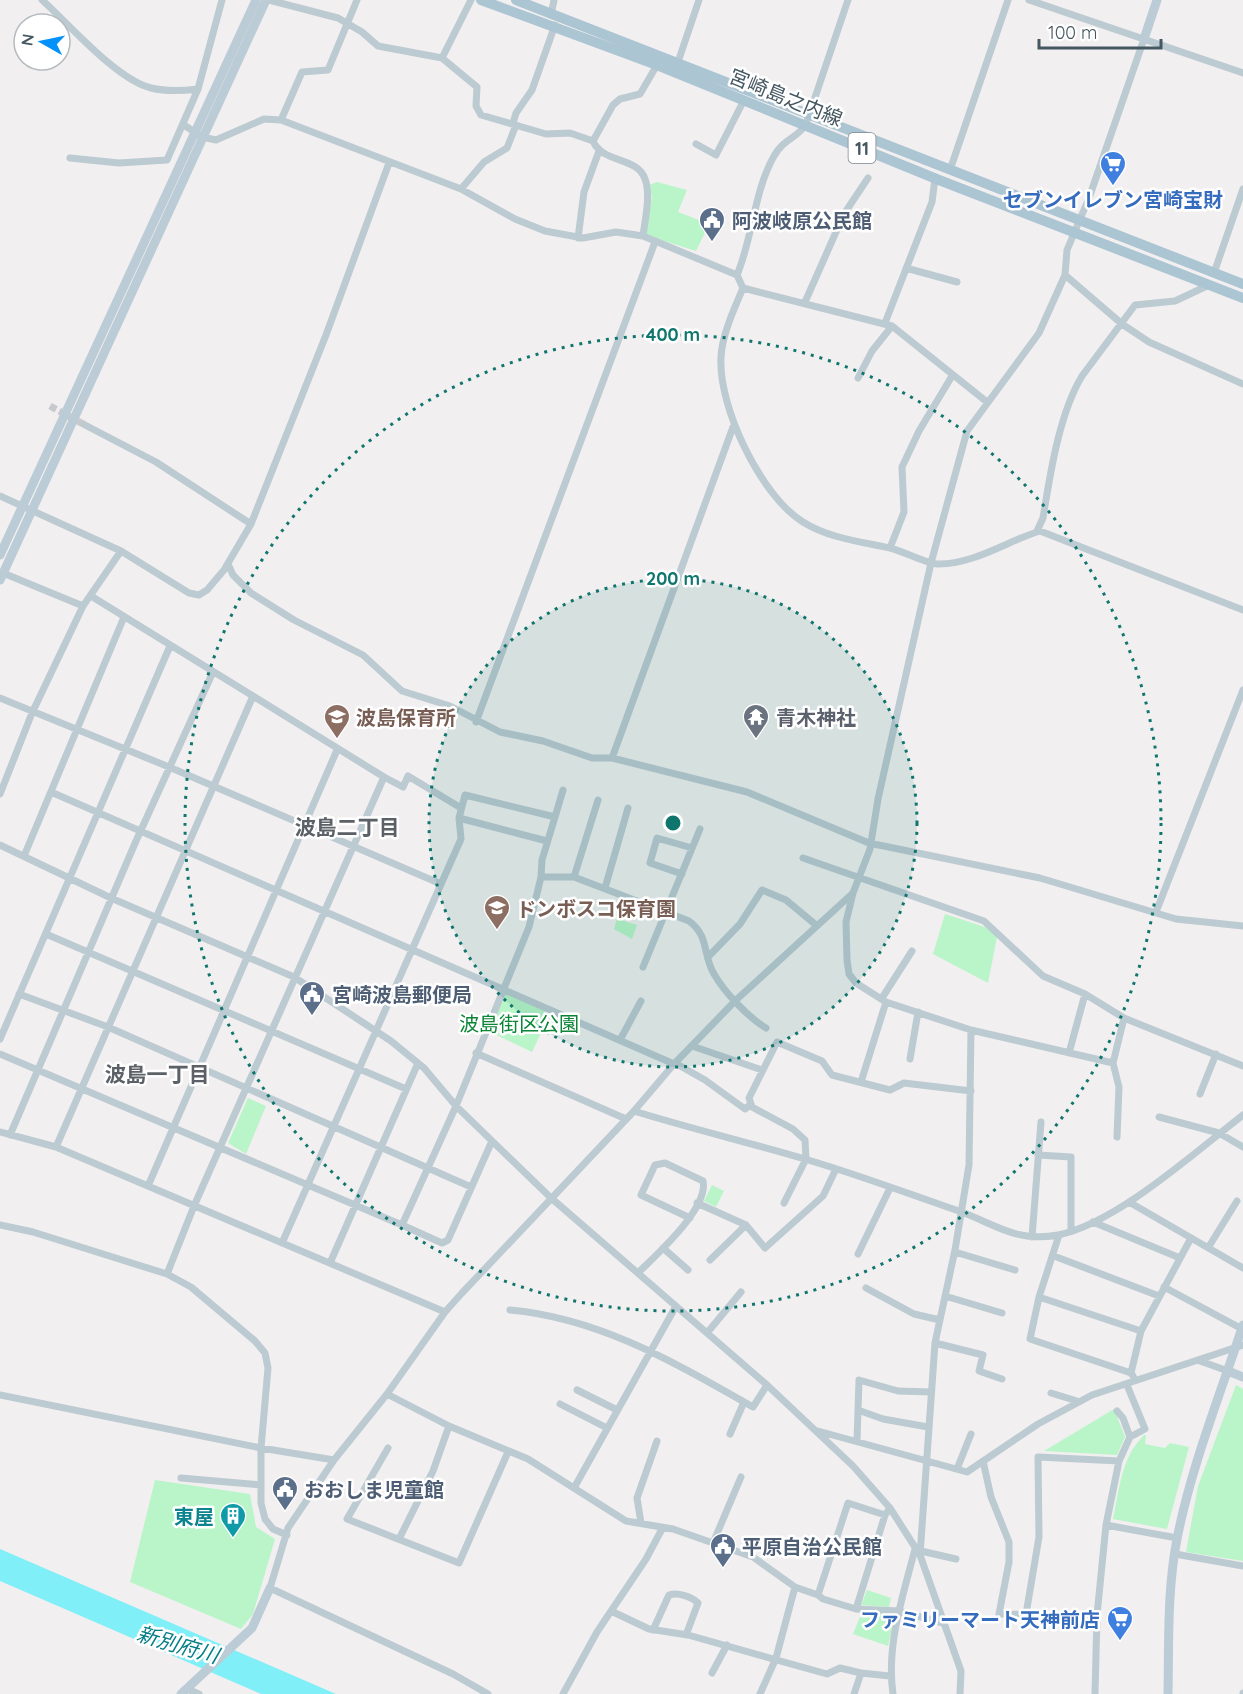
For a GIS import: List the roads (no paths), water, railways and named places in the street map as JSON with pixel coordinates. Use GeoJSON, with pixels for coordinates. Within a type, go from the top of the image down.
{"type":"FeatureCollection","features":[{"type":"Feature","properties":{"kind":"main road","name":"宮崎島之内線"},"geometry":{"type":"LineString","coordinates":[[481,0],[657,65],[935,178],[1243,298]]}},
{"type":"Feature","properties":{"kind":"main road","name":"宮崎島之内線"},"geometry":{"type":"LineString","coordinates":[[516,0],[809,112],[950,170],[1243,284]]}},
{"type":"Feature","properties":{"kind":"street"},"geometry":{"type":"LineString","coordinates":[[42,0],[112,65],[137,82],[162,90],[198,89]]}},
{"type":"Feature","properties":{"kind":"street"},"geometry":{"type":"LineString","coordinates":[[70,158],[119,163],[167,160],[198,89],[222,0]]}},
{"type":"Feature","properties":{"kind":"street"},"geometry":{"type":"LineString","coordinates":[[83,606],[2,576],[256,0]]}},
{"type":"Feature","properties":{"kind":"street"},"geometry":{"type":"LineString","coordinates":[[0,555],[198,134],[267,0],[347,23],[378,46],[441,58],[477,87],[478,112],[546,134],[570,133],[593,141],[599,152],[637,168],[645,178],[643,236]]}},
{"type":"Feature","properties":{"kind":"street"},"geometry":{"type":"LineString","coordinates":[[281,120],[302,72],[328,70],[357,0]]}},
{"type":"Feature","properties":{"kind":"street"},"geometry":{"type":"LineString","coordinates":[[441,58],[471,0]]}},
{"type":"Feature","properties":{"kind":"street"},"geometry":{"type":"LineString","coordinates":[[461,189],[484,162],[507,148],[516,113],[532,90],[556,28],[550,12],[554,0]]}},
{"type":"Feature","properties":{"kind":"street"},"geometry":{"type":"LineString","coordinates":[[678,62],[699,0]]}},
{"type":"Feature","properties":{"kind":"street"},"geometry":{"type":"LineString","coordinates":[[848,0],[806,124],[800,133],[784,140],[766,173],[737,275],[743,288],[720,356],[733,427],[784,507],[806,524],[840,536],[890,548],[930,563],[965,560],[1037,531],[1243,610]]}},
{"type":"Feature","properties":{"kind":"street"},"geometry":{"type":"LineString","coordinates":[[950,170],[1008,0]]}},
{"type":"Feature","properties":{"kind":"street"},"geometry":{"type":"LineString","coordinates":[[1029,0],[1243,73]]}},
{"type":"Feature","properties":{"kind":"street"},"geometry":{"type":"LineString","coordinates":[[1113,1063],[971,1030],[864,991],[849,974],[846,922],[852,893],[860,879],[869,843],[930,563],[968,431],[1039,333],[1065,274],[1065,257],[1157,0]]}},
{"type":"Feature","properties":{"kind":"street"},"geometry":{"type":"LineString","coordinates":[[593,141],[613,105],[620,99],[640,94],[657,65]]}},
{"type":"Feature","properties":{"kind":"street"},"geometry":{"type":"LineString","coordinates":[[696,144],[716,155],[744,100]]}},
{"type":"Feature","properties":{"kind":"street"},"geometry":{"type":"LineString","coordinates":[[184,124],[198,134],[216,140],[264,119],[281,120],[461,189],[515,219],[556,234],[578,238],[616,232],[643,236],[737,275]]}},
{"type":"Feature","properties":{"kind":"street"},"geometry":{"type":"LineString","coordinates":[[578,238],[584,192],[599,152]]}},
{"type":"Feature","properties":{"kind":"street"},"geometry":{"type":"LineString","coordinates":[[0,496],[121,551],[169,582],[199,595],[207,590],[228,564],[251,524],[326,335],[389,163]]}},
{"type":"Feature","properties":{"kind":"street"},"geometry":{"type":"LineString","coordinates":[[805,302],[844,214],[868,178]]}},
{"type":"Feature","properties":{"kind":"street"},"geometry":{"type":"LineString","coordinates":[[858,378],[888,324],[906,268],[932,202],[935,178]]}},
{"type":"Feature","properties":{"kind":"street"},"geometry":{"type":"LineString","coordinates":[[1214,273],[1243,189]]}},
{"type":"Feature","properties":{"kind":"street"},"geometry":{"type":"LineString","coordinates":[[476,722],[655,242]]}},
{"type":"Feature","properties":{"kind":"street"},"geometry":{"type":"LineString","coordinates":[[906,268],[957,282]]}},
{"type":"Feature","properties":{"kind":"street"},"geometry":{"type":"LineString","coordinates":[[1065,274],[1122,324],[1149,342],[1243,384]]}},
{"type":"Feature","properties":{"kind":"street"},"geometry":{"type":"LineString","coordinates":[[1037,531],[1043,518],[1054,461],[1075,386],[1135,305],[1176,302],[1209,285]]}},
{"type":"Feature","properties":{"kind":"street"},"geometry":{"type":"LineString","coordinates":[[743,288],[888,324],[987,402]]}},
{"type":"Feature","properties":{"kind":"street"},"geometry":{"type":"LineString","coordinates":[[890,548],[904,512],[902,467],[919,431],[952,376]]}},
{"type":"Feature","properties":{"kind":"street"},"geometry":{"type":"LineString","coordinates":[[85,425],[156,462],[251,524]]}},
{"type":"Feature","properties":{"kind":"street"},"geometry":{"type":"LineString","coordinates":[[612,758],[733,427]]}},
{"type":"Feature","properties":{"kind":"street"},"geometry":{"type":"LineString","coordinates":[[0,794],[32,713],[83,606],[121,551]]}},
{"type":"Feature","properties":{"kind":"street"},"geometry":{"type":"LineString","coordinates":[[228,564],[232,575],[251,593],[294,620],[363,655],[402,690],[450,705],[476,722],[500,732],[543,741],[592,758],[612,758],[747,792],[869,843],[1040,878],[1176,919],[1243,926]]}},
{"type":"Feature","properties":{"kind":"street"},"geometry":{"type":"LineString","coordinates":[[91,596],[384,777],[403,787],[408,776],[461,808]]}},
{"type":"Feature","properties":{"kind":"street"},"geometry":{"type":"LineString","coordinates":[[24,856],[124,617]]}},
{"type":"Feature","properties":{"kind":"street"},"geometry":{"type":"LineString","coordinates":[[0,1039],[170,646]]}},
{"type":"Feature","properties":{"kind":"street"},"geometry":{"type":"LineString","coordinates":[[10,1135],[140,831],[213,672]]}},
{"type":"Feature","properties":{"kind":"street"},"geometry":{"type":"LineString","coordinates":[[1156,912],[1243,690]]}},
{"type":"Feature","properties":{"kind":"street"},"geometry":{"type":"LineString","coordinates":[[56,1146],[253,696]]}},
{"type":"Feature","properties":{"kind":"street"},"geometry":{"type":"LineString","coordinates":[[0,698],[169,767],[441,884]]}},
{"type":"Feature","properties":{"kind":"street"},"geometry":{"type":"LineString","coordinates":[[148,1186],[337,750]]}},
{"type":"Feature","properties":{"kind":"street"},"geometry":{"type":"LineString","coordinates":[[167,1274],[194,1206],[384,777]]}},
{"type":"Feature","properties":{"kind":"street"},"geometry":{"type":"LineString","coordinates":[[402,1225],[456,1106],[529,927],[541,877],[542,860],[563,790]]}},
{"type":"Feature","properties":{"kind":"street"},"geometry":{"type":"LineString","coordinates":[[51,792],[674,1064],[705,1080],[745,1109],[751,1104]]}},
{"type":"Feature","properties":{"kind":"street"},"geometry":{"type":"LineString","coordinates":[[282,1243],[357,1068],[461,838],[459,818],[465,795],[555,817]]}},
{"type":"Feature","properties":{"kind":"street"},"geometry":{"type":"LineString","coordinates":[[574,877],[598,800]]}},
{"type":"Feature","properties":{"kind":"street"},"geometry":{"type":"LineString","coordinates":[[605,888],[628,808]]}},
{"type":"Feature","properties":{"kind":"street"},"geometry":{"type":"LineString","coordinates":[[459,818],[547,841]]}},
{"type":"Feature","properties":{"kind":"street"},"geometry":{"type":"LineString","coordinates":[[643,967],[700,829]]}},
{"type":"Feature","properties":{"kind":"street"},"geometry":{"type":"LineString","coordinates":[[682,874],[650,863],[657,838],[692,848]]}},
{"type":"Feature","properties":{"kind":"street"},"geometry":{"type":"LineString","coordinates":[[0,845],[111,898],[294,977],[375,1029],[418,1063],[456,1106],[550,1197],[767,1385],[815,1430],[890,1508],[919,1552],[961,1671],[960,1694]]}},
{"type":"Feature","properties":{"kind":"street"},"geometry":{"type":"LineString","coordinates":[[803,858],[984,921],[1043,976],[1085,994],[1124,1018],[1243,1066]]}},
{"type":"Feature","properties":{"kind":"street"},"geometry":{"type":"LineString","coordinates":[[541,877],[574,877],[690,921],[701,930],[713,973],[736,1000],[766,1029]]}},
{"type":"Feature","properties":{"kind":"street"},"geometry":{"type":"LineString","coordinates":[[708,957],[740,924],[762,890],[786,900],[816,925]]}},
{"type":"Feature","properties":{"kind":"street"},"geometry":{"type":"LineString","coordinates":[[199,1694],[187,1689],[245,1635],[259,1617],[288,1528],[334,1460],[387,1394],[445,1312],[550,1197],[634,1112],[674,1064],[736,1000],[852,893]]}},
{"type":"Feature","properties":{"kind":"street"},"geometry":{"type":"LineString","coordinates":[[46,934],[406,1089]]}},
{"type":"Feature","properties":{"kind":"street"},"geometry":{"type":"LineString","coordinates":[[861,1082],[884,1000],[912,951]]}},
{"type":"Feature","properties":{"kind":"street"},"geometry":{"type":"LineString","coordinates":[[19,994],[108,1027],[471,1187]]}},
{"type":"Feature","properties":{"kind":"street"},"geometry":{"type":"LineString","coordinates":[[1069,1053],[1085,994]]}},
{"type":"Feature","properties":{"kind":"street"},"geometry":{"type":"LineString","coordinates":[[620,1040],[641,1001]]}},
{"type":"Feature","properties":{"kind":"street"},"geometry":{"type":"LineString","coordinates":[[910,1059],[918,1012]]}},
{"type":"Feature","properties":{"kind":"street"},"geometry":{"type":"LineString","coordinates":[[1117,1137],[1119,1087],[1113,1063],[1124,1018]]}},
{"type":"Feature","properties":{"kind":"street"},"geometry":{"type":"LineString","coordinates":[[893,1694],[890,1676],[898,1611],[919,1552],[935,1343],[955,1252],[969,1165],[971,1030]]}},
{"type":"Feature","properties":{"kind":"street"},"geometry":{"type":"LineString","coordinates":[[784,1203],[806,1159],[806,1140],[793,1129],[752,1107],[749,1098],[777,1042],[822,1061],[832,1075],[890,1090],[904,1083],[971,1091]]}},
{"type":"Feature","properties":{"kind":"street"},"geometry":{"type":"LineString","coordinates":[[692,1046],[762,1070]]}},
{"type":"Feature","properties":{"kind":"street"},"geometry":{"type":"LineString","coordinates":[[476,1053],[626,1119]]}},
{"type":"Feature","properties":{"kind":"street"},"geometry":{"type":"LineString","coordinates":[[0,1054],[442,1243],[448,1240],[492,1141]]}},
{"type":"Feature","properties":{"kind":"street"},"geometry":{"type":"LineString","coordinates":[[1200,1094],[1216,1054]]}},
{"type":"Feature","properties":{"kind":"street"},"geometry":{"type":"LineString","coordinates":[[330,1263],[418,1063]]}},
{"type":"Feature","properties":{"kind":"street"},"geometry":{"type":"LineString","coordinates":[[634,1112],[806,1159],[962,1212],[994,1229],[1032,1237],[1059,1235],[1093,1222],[1128,1202],[1243,1114]]}},
{"type":"Feature","properties":{"kind":"street"},"geometry":{"type":"LineString","coordinates":[[1158,1117],[1219,1134],[1243,1147]]}},
{"type":"Feature","properties":{"kind":"street"},"geometry":{"type":"LineString","coordinates":[[1032,1237],[1041,1122]]}},
{"type":"Feature","properties":{"kind":"street"},"geometry":{"type":"LineString","coordinates":[[0,1132],[56,1146],[445,1312]]}},
{"type":"Feature","properties":{"kind":"street"},"geometry":{"type":"LineString","coordinates":[[1038,1155],[1071,1157],[1071,1230]]}},
{"type":"Feature","properties":{"kind":"street"},"geometry":{"type":"LineString","coordinates":[[639,1272],[690,1218],[705,1188],[703,1181],[664,1163],[654,1165],[641,1195],[690,1218]]}},
{"type":"Feature","properties":{"kind":"street"},"geometry":{"type":"LineString","coordinates":[[697,1203],[746,1225],[765,1248],[823,1196],[836,1169]]}},
{"type":"Feature","properties":{"kind":"street"},"geometry":{"type":"LineString","coordinates":[[858,1254],[890,1188]]}},
{"type":"Feature","properties":{"kind":"street"},"geometry":{"type":"LineString","coordinates":[[1208,1248],[1237,1200]]}},
{"type":"Feature","properties":{"kind":"street"},"geometry":{"type":"LineString","coordinates":[[1128,1202],[1243,1268]]}},
{"type":"Feature","properties":{"kind":"street"},"geometry":{"type":"LineString","coordinates":[[1093,1222],[1180,1258]]}},
{"type":"Feature","properties":{"kind":"street"},"geometry":{"type":"LineString","coordinates":[[0,1225],[33,1232],[167,1274],[191,1287],[265,1353],[268,1368],[261,1449],[261,1503],[265,1519],[273,1529],[287,1535]]}},
{"type":"Feature","properties":{"kind":"street"},"geometry":{"type":"LineString","coordinates":[[710,1260],[746,1225]]}},
{"type":"Feature","properties":{"kind":"street"},"geometry":{"type":"LineString","coordinates":[[1059,1235],[1039,1297],[1030,1339],[1131,1373],[1136,1381]]}},
{"type":"Feature","properties":{"kind":"street"},"geometry":{"type":"LineString","coordinates":[[1131,1373],[1141,1331],[1191,1238]]}},
{"type":"Feature","properties":{"kind":"street"},"geometry":{"type":"LineString","coordinates":[[663,1248],[688,1270]]}},
{"type":"Feature","properties":{"kind":"street"},"geometry":{"type":"LineString","coordinates":[[955,1252],[1015,1270]]}},
{"type":"Feature","properties":{"kind":"street"},"geometry":{"type":"LineString","coordinates":[[1054,1256],[1159,1296]]}},
{"type":"Feature","properties":{"kind":"street"},"geometry":{"type":"LineString","coordinates":[[1164,1287],[1242,1328],[1239,1346],[1228,1371],[1177,1538],[1168,1694]]}},
{"type":"Feature","properties":{"kind":"street"},"geometry":{"type":"LineString","coordinates":[[866,1288],[914,1314],[940,1320]]}},
{"type":"Feature","properties":{"kind":"street"},"geometry":{"type":"LineString","coordinates":[[706,1333],[741,1292]]}},
{"type":"Feature","properties":{"kind":"street"},"geometry":{"type":"LineString","coordinates":[[945,1296],[1002,1313]]}},
{"type":"Feature","properties":{"kind":"street"},"geometry":{"type":"LineString","coordinates":[[1039,1297],[1141,1331]]}},
{"type":"Feature","properties":{"kind":"street"},"geometry":{"type":"LineString","coordinates":[[574,1488],[676,1306]]}},
{"type":"Feature","properties":{"kind":"street"},"geometry":{"type":"LineString","coordinates":[[510,1310],[549,1313],[651,1350],[753,1407],[767,1385]]}},
{"type":"Feature","properties":{"kind":"street"},"geometry":{"type":"LineString","coordinates":[[935,1343],[983,1355],[979,1371],[1002,1379]]}},
{"type":"Feature","properties":{"kind":"street"},"geometry":{"type":"LineString","coordinates":[[815,1430],[967,1472],[1078,1401],[1239,1346]]}},
{"type":"Feature","properties":{"kind":"street"},"geometry":{"type":"LineString","coordinates":[[1200,1360],[1243,1377]]}},
{"type":"Feature","properties":{"kind":"street"},"geometry":{"type":"LineString","coordinates":[[857,1441],[859,1380],[898,1391],[931,1392]]}},
{"type":"Feature","properties":{"kind":"street"},"geometry":{"type":"LineString","coordinates":[[1095,1694],[1097,1615],[1106,1525],[1119,1461],[1130,1437],[1145,1429],[1127,1385]]}},
{"type":"Feature","properties":{"kind":"street"},"geometry":{"type":"LineString","coordinates":[[577,1390],[617,1410]]}},
{"type":"Feature","properties":{"kind":"street"},"geometry":{"type":"LineString","coordinates":[[1051,1393],[1078,1401]]}},
{"type":"Feature","properties":{"kind":"street"},"geometry":{"type":"LineString","coordinates":[[387,1394],[449,1426],[528,1460],[626,1521],[673,1529],[753,1557],[795,1587],[823,1599],[856,1609],[898,1611],[943,1623]]}},
{"type":"Feature","properties":{"kind":"street"},"geometry":{"type":"LineString","coordinates":[[0,1395],[261,1449],[334,1460]]}},
{"type":"Feature","properties":{"kind":"street"},"geometry":{"type":"LineString","coordinates":[[730,1434],[744,1402]]}},
{"type":"Feature","properties":{"kind":"street"},"geometry":{"type":"LineString","coordinates":[[560,1404],[607,1428]]}},
{"type":"Feature","properties":{"kind":"street"},"geometry":{"type":"LineString","coordinates":[[858,1410],[883,1419],[928,1427]]}},
{"type":"Feature","properties":{"kind":"street"},"geometry":{"type":"LineString","coordinates":[[1117,1411],[1123,1418],[1130,1437]]}},
{"type":"Feature","properties":{"kind":"street"},"geometry":{"type":"LineString","coordinates":[[399,1539],[433,1471],[449,1426]]}},
{"type":"Feature","properties":{"kind":"street"},"geometry":{"type":"LineString","coordinates":[[957,1469],[970,1434]]}},
{"type":"Feature","properties":{"kind":"street"},"geometry":{"type":"LineString","coordinates":[[641,1523],[637,1498],[657,1441]]}},
{"type":"Feature","properties":{"kind":"street"},"geometry":{"type":"LineString","coordinates":[[388,1448],[347,1519],[459,1563],[508,1452]]}},
{"type":"Feature","properties":{"kind":"street"},"geometry":{"type":"LineString","coordinates":[[1026,1614],[1039,1537],[1038,1457],[1119,1461]]}},
{"type":"Feature","properties":{"kind":"street"},"geometry":{"type":"LineString","coordinates":[[983,1461],[991,1497],[1009,1542],[1009,1562],[999,1614],[1097,1615]]}},
{"type":"Feature","properties":{"kind":"street"},"geometry":{"type":"LineString","coordinates":[[713,1543],[741,1477]]}},
{"type":"Feature","properties":{"kind":"street"},"geometry":{"type":"LineString","coordinates":[[181,1478],[261,1485]]}},
{"type":"Feature","properties":{"kind":"street"},"geometry":{"type":"LineString","coordinates":[[818,1595],[848,1503],[885,1515]]}},
{"type":"Feature","properties":{"kind":"street"},"geometry":{"type":"LineString","coordinates":[[856,1609],[885,1515],[890,1508]]}},
{"type":"Feature","properties":{"kind":"street"},"geometry":{"type":"LineString","coordinates":[[1106,1525],[1177,1538]]}},
{"type":"Feature","properties":{"kind":"street"},"geometry":{"type":"LineString","coordinates":[[562,1694],[663,1529]]}},
{"type":"Feature","properties":{"kind":"street"},"geometry":{"type":"LineString","coordinates":[[919,1552],[956,1559]]}},
{"type":"Feature","properties":{"kind":"street"},"geometry":{"type":"LineString","coordinates":[[1175,1554],[1243,1566]]}},
{"type":"Feature","properties":{"kind":"street"},"geometry":{"type":"LineString","coordinates":[[760,1694],[776,1658],[795,1587]]}},
{"type":"Feature","properties":{"kind":"street"},"geometry":{"type":"LineString","coordinates":[[270,1588],[453,1674],[488,1694]]}},
{"type":"Feature","properties":{"kind":"street"},"geometry":{"type":"LineString","coordinates":[[653,1630],[669,1594],[674,1593],[694,1599],[698,1603],[686,1635]]}},
{"type":"Feature","properties":{"kind":"street"},"geometry":{"type":"LineString","coordinates":[[611,1611],[653,1630],[727,1645],[826,1674],[840,1668],[890,1676]]}},
{"type":"Feature","properties":{"kind":"street"},"geometry":{"type":"LineString","coordinates":[[712,1673],[727,1645]]}},
{"type":"Feature","properties":{"kind":"street"},"geometry":{"type":"LineString","coordinates":[[854,1694],[861,1673]]}},
{"type":"Feature","properties":{"kind":"water","name":"新別府川"},"geometry":{"type":"Polygon","coordinates":[[[0,1549],[336,1694],[261,1694],[0,1581],[0,1549]]]}},
{"type":"Feature","properties":{"kind":"tunnel"},"geometry":{"type":"LineString","coordinates":[[50,406],[85,425]]}},
{"type":"Feature","properties":{"kind":"place","name":"セブンイレブン宮崎宝財"},"geometry":{"type":"Point","coordinates":[1113,187]}},
{"type":"Feature","properties":{"kind":"place","name":"阿波岐原公民館"},"geometry":{"type":"Point","coordinates":[712,243]}},
{"type":"Feature","properties":{"kind":"place","name":"波島保育所"},"geometry":{"type":"Point","coordinates":[337,740]}},
{"type":"Feature","properties":{"kind":"place","name":"青木神社"},"geometry":{"type":"Point","coordinates":[756,740]}},
{"type":"Feature","properties":{"kind":"place","name":"ドンボスコ保育園"},"geometry":{"type":"Point","coordinates":[497,931]}},
{"type":"Feature","properties":{"kind":"place","name":"宮崎波島郵便局"},"geometry":{"type":"Point","coordinates":[312,1017]}},
{"type":"Feature","properties":{"kind":"place","name":"おおしま児童館"},"geometry":{"type":"Point","coordinates":[285,1512]}},
{"type":"Feature","properties":{"kind":"place","name":"東屋"},"geometry":{"type":"Point","coordinates":[233,1539]}},
{"type":"Feature","properties":{"kind":"place","name":"平原自治公民館"},"geometry":{"type":"Point","coordinates":[723,1569]}},
{"type":"Feature","properties":{"kind":"place","name":"ファミリーマート天神前店"},"geometry":{"type":"Point","coordinates":[1120,1642]}},
{"type":"Feature","properties":{"kind":"district","name":"波島二丁目"},"geometry":{"type":"Point","coordinates":[347,827]}},
{"type":"Feature","properties":{"kind":"district","name":"波島一丁目"},"geometry":{"type":"Point","coordinates":[157,1074]}},
{"type":"Feature","properties":{"kind":"park label","name":"波島街区公園"},"geometry":{"type":"Point","coordinates":[519,1023]}}]}
